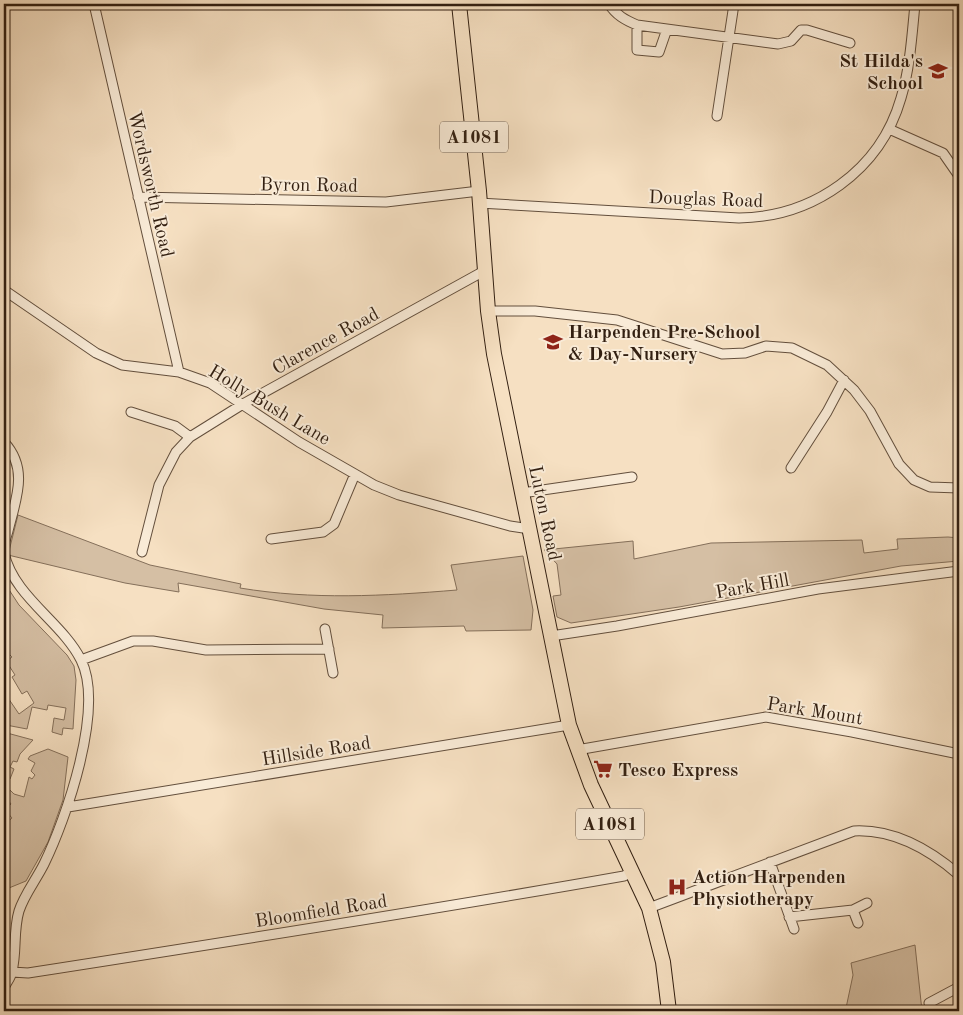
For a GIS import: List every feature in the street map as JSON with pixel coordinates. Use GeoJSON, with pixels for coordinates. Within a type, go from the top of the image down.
{"type":"FeatureCollection","features":[{"type":"Feature","properties":{"kind":"main road","name":"Luton Road"},"geometry":{"type":"LineString","coordinates":[[459,4],[479,197],[484,271],[494,354],[569,725],[594,792],[649,908],[663,962],[669,1011]]}},
{"type":"Feature","properties":{"kind":"street","name":"Wordsworth Road"},"geometry":{"type":"LineString","coordinates":[[94,4],[179,372]]}},
{"type":"Feature","properties":{"kind":"street"},"geometry":{"type":"LineString","coordinates":[[125,4],[172,4]]}},
{"type":"Feature","properties":{"kind":"street"},"geometry":{"type":"LineString","coordinates":[[609,4],[624,20],[637,25],[785,44],[791,41],[801,30],[807,30],[850,43]]}},
{"type":"Feature","properties":{"kind":"street"},"geometry":{"type":"LineString","coordinates":[[717,116],[734,4]]}},
{"type":"Feature","properties":{"kind":"street","name":"Douglas Road"},"geometry":{"type":"LineString","coordinates":[[479,197],[739,218],[772,216],[812,202],[848,180],[864,165],[889,129],[905,81],[915,4]]}},
{"type":"Feature","properties":{"kind":"street"},"geometry":{"type":"LineString","coordinates":[[637,25],[638,50],[659,52],[667,29]]}},
{"type":"Feature","properties":{"kind":"street"},"geometry":{"type":"LineString","coordinates":[[889,129],[943,153],[959,176]]}},
{"type":"Feature","properties":{"kind":"street","name":"Byron Road"},"geometry":{"type":"LineString","coordinates":[[138,197],[386,202],[479,197]]}},
{"type":"Feature","properties":{"kind":"street","name":"Clarence Road"},"geometry":{"type":"LineString","coordinates":[[142,552],[158,485],[171,460],[190,437],[243,404],[484,271]]}},
{"type":"Feature","properties":{"kind":"street","name":"Holly Bush Lane"},"geometry":{"type":"LineString","coordinates":[[4,290],[96,353],[122,365],[179,372],[210,383],[299,442],[355,474],[399,495],[510,526],[530,529]]}},
{"type":"Feature","properties":{"kind":"street"},"geometry":{"type":"LineString","coordinates":[[488,311],[535,311],[617,320],[722,354],[745,353],[766,346],[792,348],[827,365],[844,380],[870,412],[899,464],[908,475],[930,487],[959,488]]}},
{"type":"Feature","properties":{"kind":"street"},"geometry":{"type":"LineString","coordinates":[[790,468],[827,412],[844,380]]}},
{"type":"Feature","properties":{"kind":"street"},"geometry":{"type":"LineString","coordinates":[[131,412],[175,426],[190,437]]}},
{"type":"Feature","properties":{"kind":"street"},"geometry":{"type":"LineString","coordinates":[[4,442],[14,454],[20,476],[18,495],[4,544],[4,553],[23,590],[81,660],[88,704],[85,741],[68,807],[44,864],[20,910],[15,931],[12,972],[4,988]]}},
{"type":"Feature","properties":{"kind":"street"},"geometry":{"type":"LineString","coordinates":[[271,539],[322,532],[329,529],[334,524],[355,474]]}},
{"type":"Feature","properties":{"kind":"street"},"geometry":{"type":"LineString","coordinates":[[522,493],[632,477]]}},
{"type":"Feature","properties":{"kind":"street","name":"Park Hill"},"geometry":{"type":"LineString","coordinates":[[551,636],[617,626],[818,589],[959,571]]}},
{"type":"Feature","properties":{"kind":"street"},"geometry":{"type":"LineString","coordinates":[[325,629],[333,673]]}},
{"type":"Feature","properties":{"kind":"street"},"geometry":{"type":"LineString","coordinates":[[81,660],[133,641],[153,640],[206,650],[329,649]]}},
{"type":"Feature","properties":{"kind":"street","name":"Park Mount"},"geometry":{"type":"LineString","coordinates":[[577,750],[766,717],[959,754]]}},
{"type":"Feature","properties":{"kind":"street","name":"Hillside Road"},"geometry":{"type":"LineString","coordinates":[[68,807],[569,725]]}},
{"type":"Feature","properties":{"kind":"street"},"geometry":{"type":"LineString","coordinates":[[649,908],[842,835],[867,830],[896,836],[914,844],[944,862],[959,875]]}},
{"type":"Feature","properties":{"kind":"street"},"geometry":{"type":"LineString","coordinates":[[770,862],[794,929]]}},
{"type":"Feature","properties":{"kind":"street","name":"Bloomfield Road"},"geometry":{"type":"LineString","coordinates":[[12,972],[28,973],[307,929],[550,889],[624,876],[633,872]]}},
{"type":"Feature","properties":{"kind":"street"},"geometry":{"type":"LineString","coordinates":[[789,917],[853,910],[867,903]]}},
{"type":"Feature","properties":{"kind":"street"},"geometry":{"type":"LineString","coordinates":[[853,910],[858,923]]}},
{"type":"Feature","properties":{"kind":"street"},"geometry":{"type":"LineString","coordinates":[[928,1003],[959,987]]}},
{"type":"Feature","properties":{"kind":"shaded area"},"geometry":{"type":"Polygon","coordinates":[[[18,515],[150,565],[241,584],[240,588],[267,592],[348,596],[457,590],[451,565],[523,556],[533,610],[531,630],[466,631],[464,626],[382,628],[383,615],[324,609],[178,583],[179,592],[125,583],[8,555],[18,515]]]}},
{"type":"Feature","properties":{"kind":"shaded area"},"geometry":{"type":"Polygon","coordinates":[[[959,538],[959,561],[901,566],[679,607],[571,623],[557,617],[553,596],[561,595],[557,564],[544,550],[633,541],[634,559],[711,543],[862,540],[864,553],[898,549],[897,539],[959,538]]]}},
{"type":"Feature","properties":{"kind":"shaded area"},"geometry":{"type":"Polygon","coordinates":[[[4,582],[19,605],[67,655],[74,666],[76,680],[73,729],[63,728],[62,735],[52,732],[54,718],[64,720],[66,708],[48,705],[47,710],[32,707],[27,729],[6,725],[4,720],[4,692],[19,714],[34,703],[27,691],[22,694],[12,677],[15,675],[8,664],[4,666],[4,663],[12,657],[9,654],[4,657],[4,582]]]}},
{"type":"Feature","properties":{"kind":"shaded area"},"geometry":{"type":"Polygon","coordinates":[[[7,733],[33,740],[20,754],[17,762],[13,761],[10,767],[14,769],[10,779],[4,776],[4,747],[7,733]]]}},
{"type":"Feature","properties":{"kind":"shaded area"},"geometry":{"type":"Polygon","coordinates":[[[48,749],[68,757],[63,800],[48,842],[26,881],[4,890],[4,825],[12,818],[5,810],[11,804],[4,795],[4,784],[14,794],[24,797],[29,777],[32,779],[35,775],[31,771],[35,763],[28,759],[30,756],[48,749]]]}},
{"type":"Feature","properties":{"kind":"shaded area"},"geometry":{"type":"Polygon","coordinates":[[[915,945],[922,1011],[832,1011],[846,1008],[853,975],[851,963],[915,945]]]}},
{"type":"Feature","properties":{"kind":"place","name":"St Hilda's School"},"geometry":{"type":"Point","coordinates":[938,71]}},
{"type":"Feature","properties":{"kind":"place","name":"Harpenden Pre-School & Day-Nursery"},"geometry":{"type":"Point","coordinates":[553,342]}},
{"type":"Feature","properties":{"kind":"place","name":"Tesco Express"},"geometry":{"type":"Point","coordinates":[603,769]}},
{"type":"Feature","properties":{"kind":"place","name":"Action Harpenden Physiotherapy"},"geometry":{"type":"Point","coordinates":[677,887]}}]}
